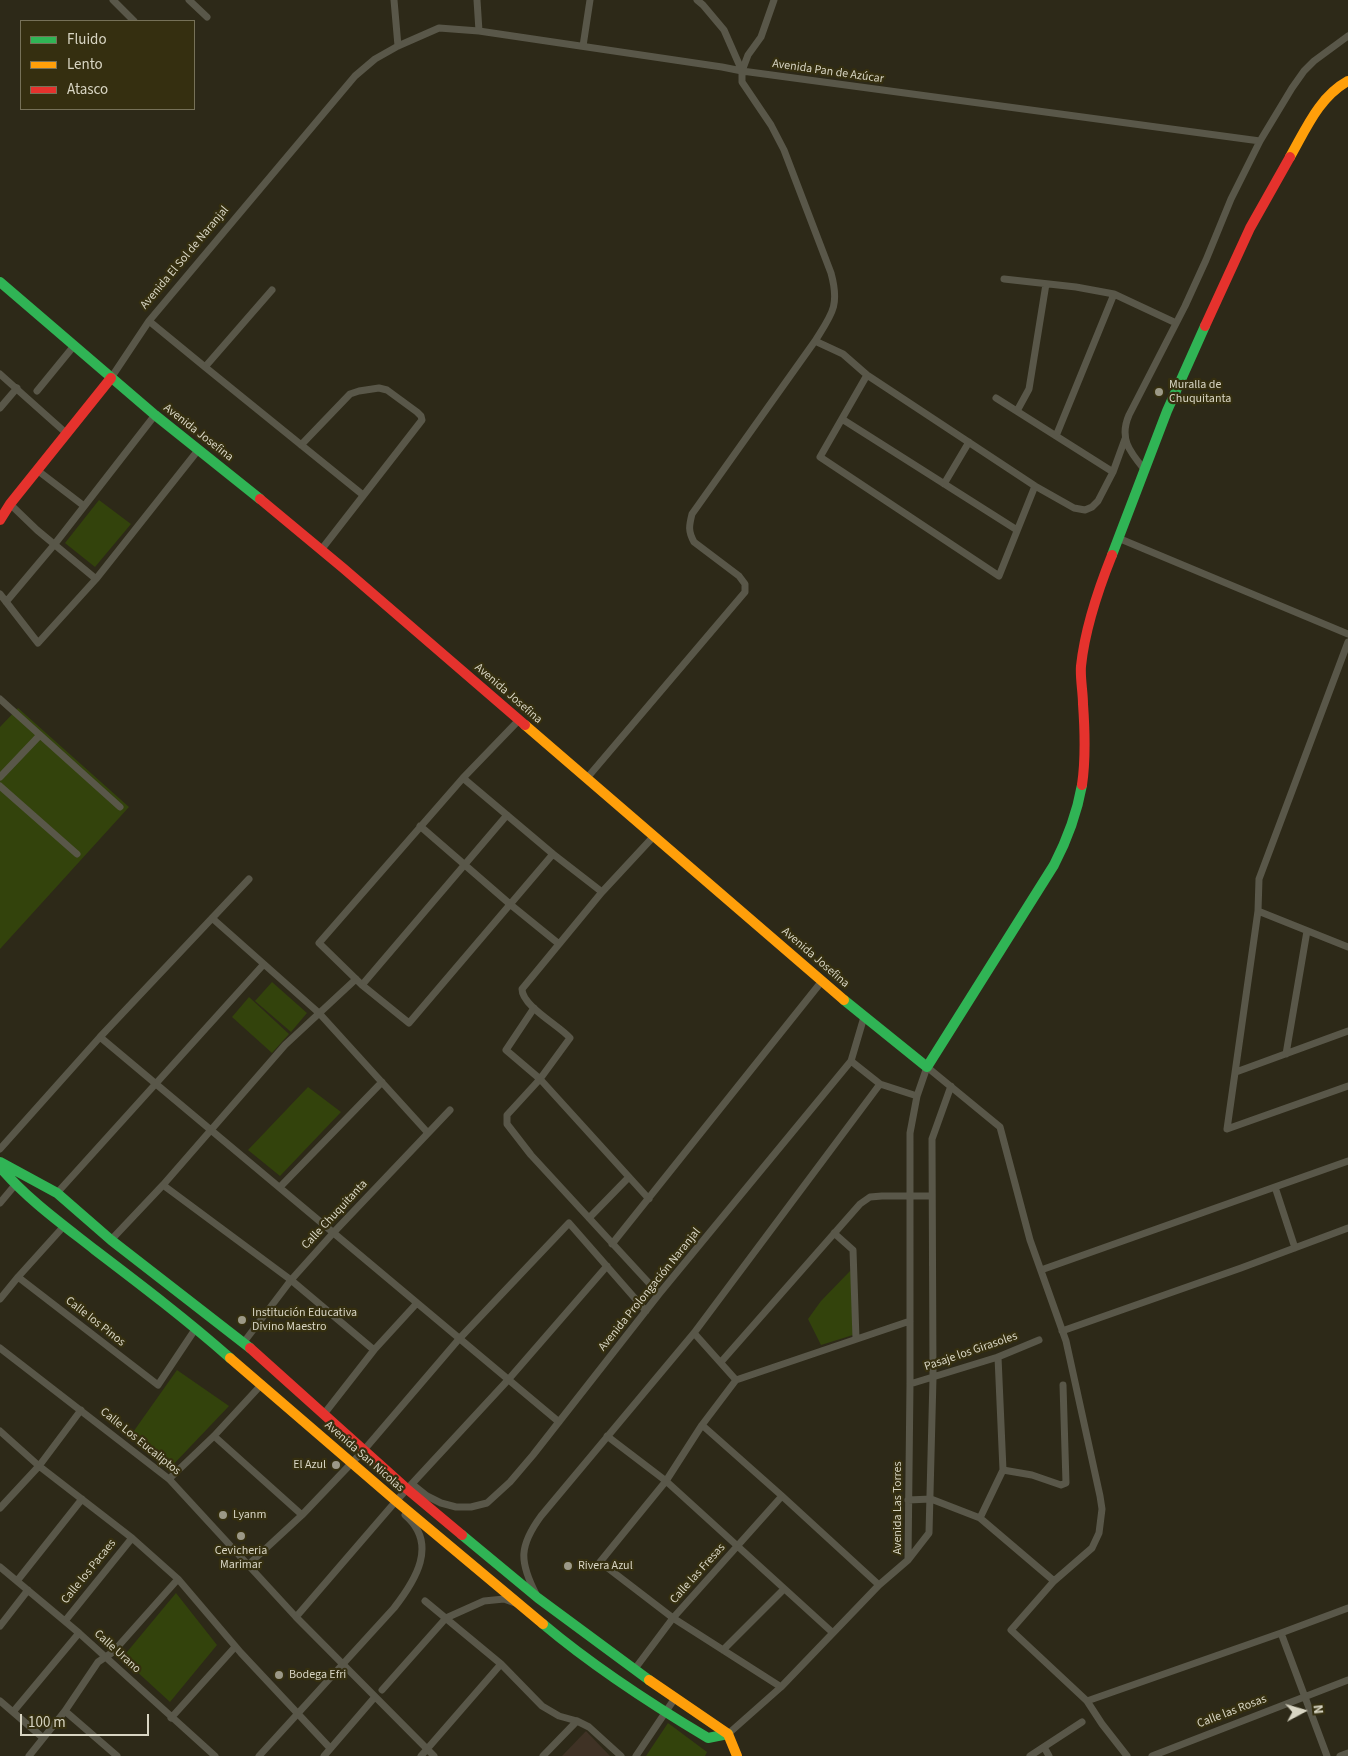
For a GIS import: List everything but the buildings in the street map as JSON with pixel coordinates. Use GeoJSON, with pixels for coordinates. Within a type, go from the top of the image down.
{"type":"FeatureCollection","features":[{"type":"Feature","properties":{"kind":"street"},"geometry":{"type":"LineString","coordinates":[[113,0],[133,20]]}},
{"type":"Feature","properties":{"kind":"street"},"geometry":{"type":"LineString","coordinates":[[189,0],[207,17]]}},
{"type":"Feature","properties":{"kind":"street"},"geometry":{"type":"LineString","coordinates":[[394,0],[398,46]]}},
{"type":"Feature","properties":{"kind":"street"},"geometry":{"type":"LineString","coordinates":[[477,0],[479,31]]}},
{"type":"Feature","properties":{"kind":"street"},"geometry":{"type":"LineString","coordinates":[[583,46],[590,0]]}},
{"type":"Feature","properties":{"kind":"street"},"geometry":{"type":"LineString","coordinates":[[697,0],[724,30],[742,71]]}},
{"type":"Feature","properties":{"kind":"street"},"geometry":{"type":"LineString","coordinates":[[587,778],[745,592],[745,584],[739,576],[694,542],[688,526],[692,514],[815,341],[833,312],[836,298],[835,288],[784,150],[742,82],[742,71],[748,55],[761,37],[774,0]]}},
{"type":"Feature","properties":{"kind":"street","name":"Avenida Pan de Azúcar"},"geometry":{"type":"LineString","coordinates":[[398,46],[439,28],[479,31],[742,71],[1260,140]]}},
{"type":"Feature","properties":{"kind":"street"},"geometry":{"type":"LineString","coordinates":[[815,341],[843,354],[867,374],[1035,486],[1074,508],[1085,510],[1092,507],[1098,501],[1113,472],[1125,439],[1125,424],[1129,415],[1176,323],[1206,260],[1231,199],[1260,140],[1304,71],[1314,61],[1348,36]]}},
{"type":"Feature","properties":{"kind":"street","name":"Avenida El Sol de Naranjal"},"geometry":{"type":"LineString","coordinates":[[0,520],[10,504],[111,378],[149,321],[355,76],[375,59],[398,46]]}},
{"type":"Feature","properties":{"kind":"street"},"geometry":{"type":"LineString","coordinates":[[927,1068],[1054,865],[1068,836],[1080,796],[1085,765],[1085,728],[1081,667],[1087,634],[1101,583],[1167,411],[1250,228],[1305,129],[1325,99],[1339,86],[1348,81]]}},
{"type":"Feature","properties":{"kind":"street"},"geometry":{"type":"LineString","coordinates":[[1004,279],[1114,294],[1176,323]]}},
{"type":"Feature","properties":{"kind":"street","name":"Avenida Josefina"},"geometry":{"type":"LineString","coordinates":[[0,282],[155,416],[199,449],[321,550],[864,1017],[1000,1126],[1030,1240],[1041,1270]]}},
{"type":"Feature","properties":{"kind":"street"},"geometry":{"type":"LineString","coordinates":[[1017,411],[1029,389],[1046,284]]}},
{"type":"Feature","properties":{"kind":"street"},"geometry":{"type":"LineString","coordinates":[[205,368],[272,290]]}},
{"type":"Feature","properties":{"kind":"street"},"geometry":{"type":"LineString","coordinates":[[1056,436],[1114,294]]}},
{"type":"Feature","properties":{"kind":"street"},"geometry":{"type":"LineString","coordinates":[[149,321],[363,495]]}},
{"type":"Feature","properties":{"kind":"street"},"geometry":{"type":"LineString","coordinates":[[38,391],[73,346]]}},
{"type":"Feature","properties":{"kind":"street"},"geometry":{"type":"LineString","coordinates":[[0,374],[66,433]]}},
{"type":"Feature","properties":{"kind":"street"},"geometry":{"type":"LineString","coordinates":[[867,374],[820,457],[999,576],[1035,486]]}},
{"type":"Feature","properties":{"kind":"street"},"geometry":{"type":"LineString","coordinates":[[0,408],[17,388]]}},
{"type":"Feature","properties":{"kind":"street"},"geometry":{"type":"LineString","coordinates":[[301,445],[350,394],[359,391],[379,388],[387,390],[417,412],[422,420],[321,550]]}},
{"type":"Feature","properties":{"kind":"street"},"geometry":{"type":"LineString","coordinates":[[996,398],[1113,472]]}},
{"type":"Feature","properties":{"kind":"street"},"geometry":{"type":"LineString","coordinates":[[6,602],[54,545],[155,416]]}},
{"type":"Feature","properties":{"kind":"street"},"geometry":{"type":"LineString","coordinates":[[842,419],[1017,530]]}},
{"type":"Feature","properties":{"kind":"street"},"geometry":{"type":"LineString","coordinates":[[1125,439],[1132,454],[1144,469]]}},
{"type":"Feature","properties":{"kind":"street"},"geometry":{"type":"LineString","coordinates":[[944,484],[970,442]]}},
{"type":"Feature","properties":{"kind":"street"},"geometry":{"type":"LineString","coordinates":[[0,594],[38,643],[96,579],[199,449]]}},
{"type":"Feature","properties":{"kind":"street"},"geometry":{"type":"LineString","coordinates":[[37,470],[84,506]]}},
{"type":"Feature","properties":{"kind":"street"},"geometry":{"type":"LineString","coordinates":[[10,504],[54,545],[96,579]]}},
{"type":"Feature","properties":{"kind":"street","name":"Avenida El Sol de Naranjal"},"geometry":{"type":"LineString","coordinates":[[0,514],[10,504]]}},
{"type":"Feature","properties":{"kind":"street"},"geometry":{"type":"LineString","coordinates":[[1118,538],[1348,634]]}},
{"type":"Feature","properties":{"kind":"street"},"geometry":{"type":"LineString","coordinates":[[1348,642],[1260,880],[1258,911],[1227,1128],[1348,1086]]}},
{"type":"Feature","properties":{"kind":"street"},"geometry":{"type":"LineString","coordinates":[[0,699],[120,807]]}},
{"type":"Feature","properties":{"kind":"street"},"geometry":{"type":"LineString","coordinates":[[519,720],[463,778],[319,943],[362,985],[409,1023],[553,854]]}},
{"type":"Feature","properties":{"kind":"street"},"geometry":{"type":"LineString","coordinates":[[0,777],[40,735]]}},
{"type":"Feature","properties":{"kind":"street"},"geometry":{"type":"LineString","coordinates":[[463,778],[553,854],[602,892]]}},
{"type":"Feature","properties":{"kind":"street"},"geometry":{"type":"LineString","coordinates":[[0,786],[77,854]]}},
{"type":"Feature","properties":{"kind":"street"},"geometry":{"type":"LineString","coordinates":[[362,985],[507,815]]}},
{"type":"Feature","properties":{"kind":"street"},"geometry":{"type":"LineString","coordinates":[[420,826],[510,905],[559,944]]}},
{"type":"Feature","properties":{"kind":"street"},"geometry":{"type":"LineString","coordinates":[[654,836],[602,892],[522,989],[522,995],[534,1008],[570,1038],[540,1079],[507,1115],[507,1124],[531,1155],[659,1294]]}},
{"type":"Feature","properties":{"kind":"street"},"geometry":{"type":"LineString","coordinates":[[0,1149],[248,879]]}},
{"type":"Feature","properties":{"kind":"street"},"geometry":{"type":"LineString","coordinates":[[1258,911],[1348,947]]}},
{"type":"Feature","properties":{"kind":"street"},"geometry":{"type":"LineString","coordinates":[[212,918],[263,965],[320,1013],[428,1133]]}},
{"type":"Feature","properties":{"kind":"street"},"geometry":{"type":"LineString","coordinates":[[1286,1054],[1307,931]]}},
{"type":"Feature","properties":{"kind":"street"},"geometry":{"type":"LineString","coordinates":[[57,1193],[263,965]]}},
{"type":"Feature","properties":{"kind":"street"},"geometry":{"type":"LineString","coordinates":[[111,1240],[163,1185],[285,1045],[356,979]]}},
{"type":"Feature","properties":{"kind":"street"},"geometry":{"type":"LineString","coordinates":[[612,1244],[822,981]]}},
{"type":"Feature","properties":{"kind":"street"},"geometry":{"type":"LineString","coordinates":[[534,1008],[506,1050],[540,1079],[649,1198]]}},
{"type":"Feature","properties":{"kind":"street","name":"Avenida Prolongación Naranjal"},"geometry":{"type":"LineString","coordinates":[[410,1487],[456,1507],[471,1507],[487,1503],[510,1482],[659,1294],[851,1061],[864,1017]]}},
{"type":"Feature","properties":{"kind":"street"},"geometry":{"type":"LineString","coordinates":[[1236,1072],[1348,1032]]}},
{"type":"Feature","properties":{"kind":"street"},"geometry":{"type":"LineString","coordinates":[[100,1038],[559,1422]]}},
{"type":"Feature","properties":{"kind":"street"},"geometry":{"type":"LineString","coordinates":[[851,1061],[880,1084],[917,1096]]}},
{"type":"Feature","properties":{"kind":"street","name":"Avenida Las Torres"},"geometry":{"type":"LineString","coordinates":[[908,1560],[910,1133],[917,1096],[927,1068]]}},
{"type":"Feature","properties":{"kind":"street"},"geometry":{"type":"LineString","coordinates":[[280,1187],[382,1082]]}},
{"type":"Feature","properties":{"kind":"street"},"geometry":{"type":"LineString","coordinates":[[538,1598],[527,1577],[523,1557],[528,1534],[694,1333],[880,1084]]}},
{"type":"Feature","properties":{"kind":"street","name":"Avenida Las Torres"},"geometry":{"type":"LineString","coordinates":[[908,1560],[929,1533],[933,1378],[932,1139],[951,1086]]}},
{"type":"Feature","properties":{"kind":"street","name":"Calle Chuquitanta"},"geometry":{"type":"LineString","coordinates":[[244,1342],[292,1280],[334,1232],[450,1110]]}},
{"type":"Feature","properties":{"kind":"street"},"geometry":{"type":"LineString","coordinates":[[1127,1756],[1087,1701],[1011,1630],[1054,1581],[1092,1548],[1099,1533],[1102,1509],[1092,1457],[1062,1331],[1041,1270],[1348,1161]]}},
{"type":"Feature","properties":{"kind":"street","name":"Avenida San Nicolas"},"geometry":{"type":"LineString","coordinates":[[0,1162],[57,1193],[111,1240],[244,1342],[364,1450],[410,1487],[538,1598],[634,1670],[728,1734]]}},
{"type":"Feature","properties":{"kind":"street","name":"Avenida San Nicolas"},"geometry":{"type":"LineString","coordinates":[[0,1167],[15,1185],[64,1226],[196,1328],[352,1463],[395,1503],[567,1644],[665,1712],[708,1738],[728,1734]]}},
{"type":"Feature","properties":{"kind":"street"},"geometry":{"type":"LineString","coordinates":[[589,1218],[629,1177]]}},
{"type":"Feature","properties":{"kind":"street"},"geometry":{"type":"LineString","coordinates":[[0,1203],[15,1185]]}},
{"type":"Feature","properties":{"kind":"street"},"geometry":{"type":"LineString","coordinates":[[163,1185],[292,1280],[374,1350]]}},
{"type":"Feature","properties":{"kind":"street"},"geometry":{"type":"LineString","coordinates":[[1275,1187],[1296,1248]]}},
{"type":"Feature","properties":{"kind":"street"},"geometry":{"type":"LineString","coordinates":[[720,1362],[860,1204],[870,1197],[932,1196]]}},
{"type":"Feature","properties":{"kind":"street"},"geometry":{"type":"LineString","coordinates":[[248,1565],[302,1515],[352,1463],[459,1340],[569,1223],[646,1311]]}},
{"type":"Feature","properties":{"kind":"street"},"geometry":{"type":"LineString","coordinates":[[0,1299],[64,1226]]}},
{"type":"Feature","properties":{"kind":"street"},"geometry":{"type":"LineString","coordinates":[[1062,1331],[1348,1228]]}},
{"type":"Feature","properties":{"kind":"street"},"geometry":{"type":"LineString","coordinates":[[834,1233],[853,1250],[856,1339]]}},
{"type":"Feature","properties":{"kind":"street"},"geometry":{"type":"LineString","coordinates":[[296,1617],[395,1503],[508,1380],[607,1266]]}},
{"type":"Feature","properties":{"kind":"street","name":"Calle los Pinos"},"geometry":{"type":"LineString","coordinates":[[18,1277],[158,1385],[196,1328]]}},
{"type":"Feature","properties":{"kind":"street"},"geometry":{"type":"LineString","coordinates":[[324,1414],[374,1350],[417,1303]]}},
{"type":"Feature","properties":{"kind":"street"},"geometry":{"type":"LineString","coordinates":[[780,1687],[673,1618],[600,1562],[666,1480],[702,1425],[736,1380],[910,1321]]}},
{"type":"Feature","properties":{"kind":"street"},"geometry":{"type":"LineString","coordinates":[[694,1333],[736,1380]]}},
{"type":"Feature","properties":{"kind":"street","name":"Pasaje los Girasoles"},"geometry":{"type":"LineString","coordinates":[[910,1384],[998,1357],[1039,1340]]}},
{"type":"Feature","properties":{"kind":"street","name":"Calle Los Eucaliptos"},"geometry":{"type":"LineString","coordinates":[[0,1348],[169,1479],[296,1617],[374,1698],[434,1756]]}},
{"type":"Feature","properties":{"kind":"street"},"geometry":{"type":"LineString","coordinates":[[980,1518],[1003,1470],[998,1357]]}},
{"type":"Feature","properties":{"kind":"street"},"geometry":{"type":"LineString","coordinates":[[169,1479],[214,1436],[262,1384]]}},
{"type":"Feature","properties":{"kind":"street"},"geometry":{"type":"LineString","coordinates":[[1003,1470],[1032,1475],[1061,1485],[1066,1483],[1063,1385]]}},
{"type":"Feature","properties":{"kind":"street"},"geometry":{"type":"LineString","coordinates":[[0,1508],[39,1466],[81,1410]]}},
{"type":"Feature","properties":{"kind":"street"},"geometry":{"type":"LineString","coordinates":[[702,1425],[879,1585]]}},
{"type":"Feature","properties":{"kind":"street"},"geometry":{"type":"LineString","coordinates":[[0,1432],[39,1466],[132,1538],[178,1579],[235,1646],[330,1748]]}},
{"type":"Feature","properties":{"kind":"street"},"geometry":{"type":"LineString","coordinates":[[214,1436],[302,1515]]}},
{"type":"Feature","properties":{"kind":"street"},"geometry":{"type":"LineString","coordinates":[[607,1436],[666,1480],[833,1633]]}},
{"type":"Feature","properties":{"kind":"street","name":"Calle las Fresas"},"geometry":{"type":"LineString","coordinates":[[634,1670],[673,1618],[782,1496]]}},
{"type":"Feature","properties":{"kind":"street"},"geometry":{"type":"LineString","coordinates":[[17,1581],[82,1498]]}},
{"type":"Feature","properties":{"kind":"street"},"geometry":{"type":"LineString","coordinates":[[908,1500],[931,1499],[980,1518],[1054,1581]]}},
{"type":"Feature","properties":{"kind":"street"},"geometry":{"type":"LineString","coordinates":[[258,1756],[394,1608],[408,1590],[418,1572],[422,1555],[419,1535],[412,1521],[395,1503]]}},
{"type":"Feature","properties":{"kind":"street","name":"Calle los Pacaes"},"geometry":{"type":"LineString","coordinates":[[65,1621],[132,1538]]}},
{"type":"Feature","properties":{"kind":"street"},"geometry":{"type":"LineString","coordinates":[[737,1756],[728,1734],[780,1687],[879,1585],[908,1560]]}},
{"type":"Feature","properties":{"kind":"street","name":"Calle Urano"},"geometry":{"type":"LineString","coordinates":[[0,1567],[106,1657],[215,1756]]}},
{"type":"Feature","properties":{"kind":"street"},"geometry":{"type":"LineString","coordinates":[[32,1755],[42,1737],[65,1711],[98,1662],[113,1652],[178,1579]]}},
{"type":"Feature","properties":{"kind":"street"},"geometry":{"type":"LineString","coordinates":[[723,1650],[784,1589]]}},
{"type":"Feature","properties":{"kind":"street"},"geometry":{"type":"LineString","coordinates":[[0,1626],[28,1590]]}},
{"type":"Feature","properties":{"kind":"street"},"geometry":{"type":"LineString","coordinates":[[382,1690],[446,1618],[484,1601],[504,1599],[522,1607]]}},
{"type":"Feature","properties":{"kind":"street"},"geometry":{"type":"LineString","coordinates":[[425,1600],[501,1664],[542,1706],[559,1716],[577,1721],[589,1727],[621,1756]]}},
{"type":"Feature","properties":{"kind":"street"},"geometry":{"type":"LineString","coordinates":[[1087,1701],[1348,1608]]}},
{"type":"Feature","properties":{"kind":"street"},"geometry":{"type":"LineString","coordinates":[[13,1712],[78,1633]]}},
{"type":"Feature","properties":{"kind":"street"},"geometry":{"type":"LineString","coordinates":[[1281,1633],[1327,1756]]}},
{"type":"Feature","properties":{"kind":"street"},"geometry":{"type":"LineString","coordinates":[[171,1718],[235,1646]]}},
{"type":"Feature","properties":{"kind":"street"},"geometry":{"type":"LineString","coordinates":[[421,1756],[501,1664]]}},
{"type":"Feature","properties":{"kind":"street","name":"Calle las Rosas"},"geometry":{"type":"LineString","coordinates":[[1152,1756],[1348,1680]]}},
{"type":"Feature","properties":{"kind":"street"},"geometry":{"type":"LineString","coordinates":[[324,1756],[374,1698]]}},
{"type":"Feature","properties":{"kind":"street"},"geometry":{"type":"LineString","coordinates":[[636,1756],[674,1698]]}},
{"type":"Feature","properties":{"kind":"street"},"geometry":{"type":"LineString","coordinates":[[0,1701],[42,1737]]}},
{"type":"Feature","properties":{"kind":"street"},"geometry":{"type":"LineString","coordinates":[[65,1711],[117,1756]]}},
{"type":"Feature","properties":{"kind":"street"},"geometry":{"type":"LineString","coordinates":[[543,1756],[577,1721]]}},
{"type":"Feature","properties":{"kind":"street"},"geometry":{"type":"LineString","coordinates":[[1030,1756],[1082,1722]]}},
{"type":"Feature","properties":{"kind":"street"},"geometry":{"type":"LineString","coordinates":[[1044,1747],[1049,1756]]}},
{"type":"Feature","properties":{"kind":"street"},"geometry":{"type":"LineString","coordinates":[[1340,1756],[1348,1753]]}},
{"type":"Feature","properties":{"kind":"shaded area"},"geometry":{"type":"Polygon","coordinates":[[[586,1731],[610,1756],[562,1756],[586,1731]]]}},
{"type":"Feature","properties":{"kind":"green space"},"geometry":{"type":"Polygon","coordinates":[[[99,500],[131,524],[95,567],[65,543],[99,500]]]}},
{"type":"Feature","properties":{"kind":"green space"},"geometry":{"type":"Polygon","coordinates":[[[18,708],[129,807],[0,949],[0,727],[18,708]]]}},
{"type":"Feature","properties":{"kind":"green space"},"geometry":{"type":"Polygon","coordinates":[[[272,982],[307,1013],[291,1032],[255,1001],[272,982]]]}},
{"type":"Feature","properties":{"kind":"green space"},"geometry":{"type":"Polygon","coordinates":[[[249,997],[289,1034],[272,1053],[232,1017],[249,997]]]}},
{"type":"Feature","properties":{"kind":"green space"},"geometry":{"type":"Polygon","coordinates":[[[308,1087],[341,1112],[280,1176],[248,1150],[308,1087]]]}},
{"type":"Feature","properties":{"kind":"green space"},"geometry":{"type":"Polygon","coordinates":[[[852,1269],[853,1335],[821,1345],[808,1319],[821,1301],[852,1269]]]}},
{"type":"Feature","properties":{"kind":"green space"},"geometry":{"type":"Polygon","coordinates":[[[177,1370],[229,1406],[169,1469],[131,1435],[177,1370]]]}},
{"type":"Feature","properties":{"kind":"green space"},"geometry":{"type":"Polygon","coordinates":[[[176,1593],[217,1645],[170,1702],[122,1658],[176,1593]]]}},
{"type":"Feature","properties":{"kind":"green space"},"geometry":{"type":"Polygon","coordinates":[[[668,1723],[707,1752],[705,1756],[646,1756],[668,1723]]]}},
{"type":"Feature","properties":{"kind":"traffic: fast"},"geometry":{"type":"LineString","coordinates":[[0,282],[155,415],[260,499]]}},
{"type":"Feature","properties":{"kind":"traffic: fast"},"geometry":{"type":"LineString","coordinates":[[1112,555],[1167,411],[1205,326]]}},
{"type":"Feature","properties":{"kind":"traffic: fast"},"geometry":{"type":"LineString","coordinates":[[844,1000],[927,1067],[1054,865],[1071,826],[1082,785]]}},
{"type":"Feature","properties":{"kind":"traffic: fast"},"geometry":{"type":"LineString","coordinates":[[0,1162],[57,1193],[111,1240],[250,1348]]}},
{"type":"Feature","properties":{"kind":"traffic: fast"},"geometry":{"type":"LineString","coordinates":[[0,1167],[10,1179],[45,1211],[164,1303],[230,1358]]}},
{"type":"Feature","properties":{"kind":"traffic: fast"},"geometry":{"type":"LineString","coordinates":[[462,1535],[538,1598],[649,1680]]}},
{"type":"Feature","properties":{"kind":"traffic: fast"},"geometry":{"type":"LineString","coordinates":[[543,1624],[623,1684],[708,1738],[728,1734]]}},
{"type":"Feature","properties":{"kind":"traffic: slow"},"geometry":{"type":"LineString","coordinates":[[1290,157],[1314,114],[1329,96],[1348,81]]}},
{"type":"Feature","properties":{"kind":"traffic: slow"},"geometry":{"type":"LineString","coordinates":[[525,725],[844,1000]]}},
{"type":"Feature","properties":{"kind":"traffic: slow"},"geometry":{"type":"LineString","coordinates":[[230,1358],[543,1624]]}},
{"type":"Feature","properties":{"kind":"traffic: slow"},"geometry":{"type":"LineString","coordinates":[[649,1680],[728,1734],[737,1756]]}},
{"type":"Feature","properties":{"kind":"traffic: jam"},"geometry":{"type":"LineString","coordinates":[[1205,326],[1250,228],[1290,157]]}},
{"type":"Feature","properties":{"kind":"traffic: jam"},"geometry":{"type":"LineString","coordinates":[[0,520],[10,504],[111,378]]}},
{"type":"Feature","properties":{"kind":"traffic: jam"},"geometry":{"type":"LineString","coordinates":[[260,499],[525,725]]}},
{"type":"Feature","properties":{"kind":"traffic: jam"},"geometry":{"type":"LineString","coordinates":[[1082,785],[1085,745],[1081,666],[1093,609],[1112,555]]}},
{"type":"Feature","properties":{"kind":"traffic: jam"},"geometry":{"type":"LineString","coordinates":[[250,1348],[407,1489],[462,1535]]}},
{"type":"Feature","properties":{"kind":"place","name":"Muralla de Chuquitanta"},"geometry":{"type":"Point","coordinates":[1159,392]}},
{"type":"Feature","properties":{"kind":"place","name":"Institución Educativa Divino Maestro"},"geometry":{"type":"Point","coordinates":[242,1320]}},
{"type":"Feature","properties":{"kind":"place","name":"El Azul"},"geometry":{"type":"Point","coordinates":[336,1465]}},
{"type":"Feature","properties":{"kind":"place","name":"Lyanm"},"geometry":{"type":"Point","coordinates":[223,1515]}},
{"type":"Feature","properties":{"kind":"place","name":"Cevicheria Marimar"},"geometry":{"type":"Point","coordinates":[241,1536]}},
{"type":"Feature","properties":{"kind":"place","name":"Rivera Azul"},"geometry":{"type":"Point","coordinates":[568,1566]}},
{"type":"Feature","properties":{"kind":"place","name":"Bodega Efri"},"geometry":{"type":"Point","coordinates":[279,1675]}}]}
